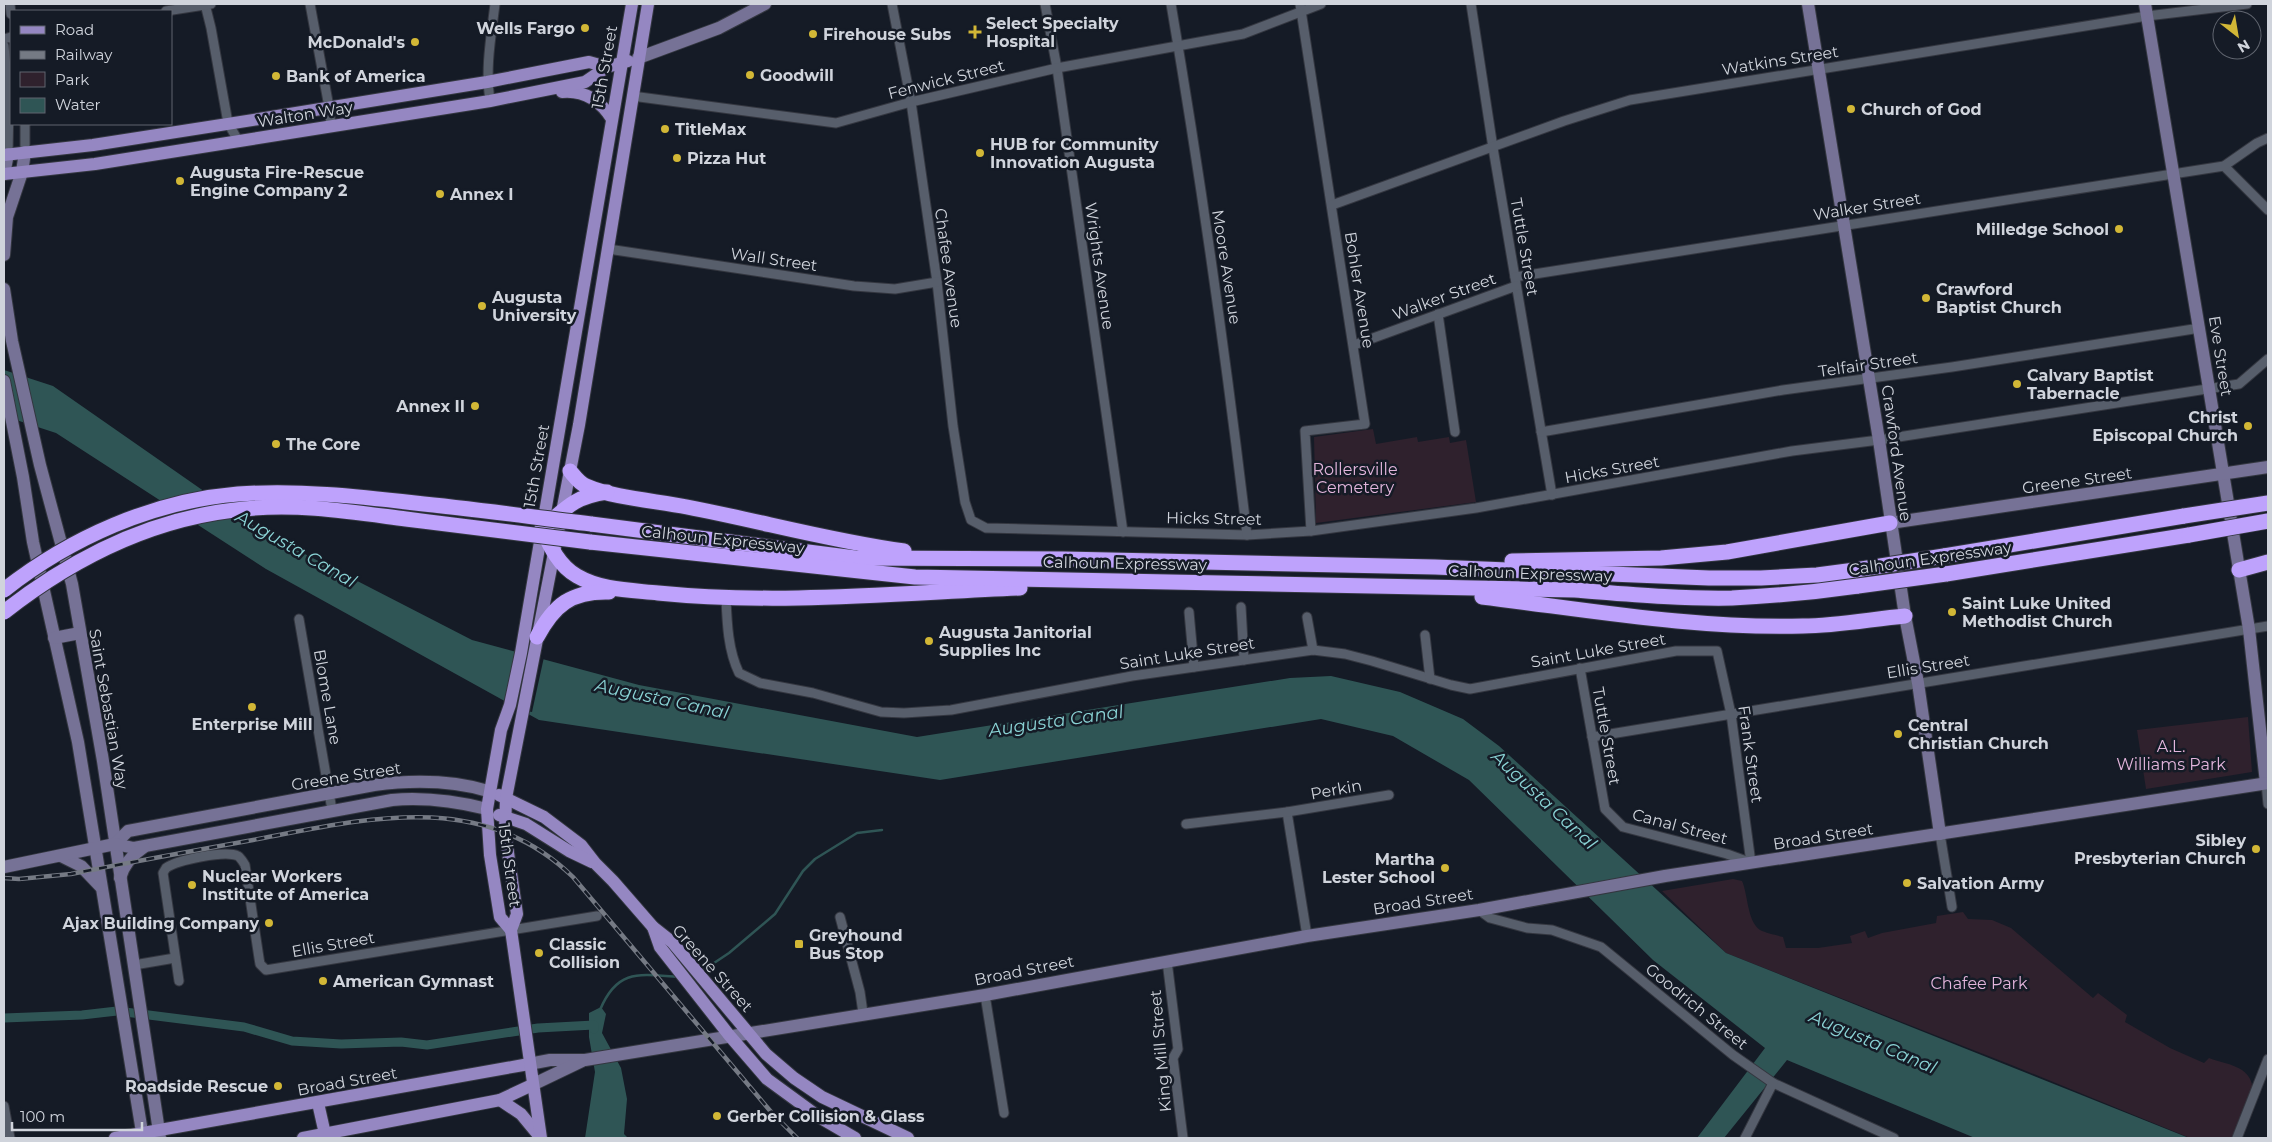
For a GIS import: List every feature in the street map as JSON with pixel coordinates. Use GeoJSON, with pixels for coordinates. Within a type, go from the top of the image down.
{"type":"FeatureCollection","features":[{"type":"Feature","properties":{"kind":"highway"},"geometry":{"type":"LineString","coordinates":[[570,471],[576,480],[586,486],[606,492],[688,507],[831,539],[963,559]]}},
{"type":"Feature","properties":{"kind":"highway","name":"Calhoun Expressway"},"geometry":{"type":"LineString","coordinates":[[4,590],[68,546],[110,527],[164,508],[192,501],[237,494],[294,492],[353,496],[855,558],[1436,567],[1709,578],[1761,578],[1856,570],[2268,503]]}},
{"type":"Feature","properties":{"kind":"highway"},"geometry":{"type":"LineString","coordinates":[[606,492],[584,496],[562,511],[542,529],[560,562],[579,578],[598,586],[726,598],[777,599],[1171,581]]}},
{"type":"Feature","properties":{"kind":"highway","name":"Calhoun Expressway"},"geometry":{"type":"LineString","coordinates":[[4,612],[56,574],[112,545],[171,523],[243,509],[296,507],[344,511],[590,542],[916,577],[1574,590],[1657,596],[1730,598],[1796,594],[1946,574],[2268,521]]}},
{"type":"Feature","properties":{"kind":"highway"},"geometry":{"type":"LineString","coordinates":[[1326,565],[1661,558],[1727,552],[1890,523]]}},
{"type":"Feature","properties":{"kind":"highway"},"geometry":{"type":"LineString","coordinates":[[2239,570],[2268,562]]}},
{"type":"Feature","properties":{"kind":"highway"},"geometry":{"type":"LineString","coordinates":[[1402,586],[1652,619],[1724,624],[1804,626],[1905,616]]}},
{"type":"Feature","properties":{"kind":"highway"},"geometry":{"type":"LineString","coordinates":[[537,637],[548,617],[568,600],[592,592],[625,590]]}},
{"type":"Feature","properties":{"kind":"main road","name":"15th Street"},"geometry":{"type":"LineString","coordinates":[[540,1138],[511,930],[517,914],[507,852],[506,798],[522,711],[542,529],[632,4]]}},
{"type":"Feature","properties":{"kind":"main road","name":"15th Street"},"geometry":{"type":"LineString","coordinates":[[511,930],[500,917],[490,855],[487,809],[488,792],[501,730],[527,655],[537,637],[570,471],[648,4]]}},
{"type":"Feature","properties":{"kind":"main road","name":"Walton Way"},"geometry":{"type":"LineString","coordinates":[[4,174],[176,152],[490,101],[585,82],[607,67],[638,58],[719,28],[765,4]]}},
{"type":"Feature","properties":{"kind":"main road","name":"Crawford Avenue"},"geometry":{"type":"LineString","coordinates":[[1808,4],[1879,440],[1905,616],[1918,683],[1940,834]]}},
{"type":"Feature","properties":{"kind":"main road","name":"Eve Street"},"geometry":{"type":"LineString","coordinates":[[2146,10],[2249,629],[2267,783]]}},
{"type":"Feature","properties":{"kind":"main road","name":"Walton Way"},"geometry":{"type":"LineString","coordinates":[[6,154],[173,132],[487,82],[589,62],[607,67]]}},
{"type":"Feature","properties":{"kind":"main road"},"geometry":{"type":"LineString","coordinates":[[529,93],[573,91],[595,99],[612,118]]}},
{"type":"Feature","properties":{"kind":"main road"},"geometry":{"type":"LineString","coordinates":[[173,132],[176,152]]}},
{"type":"Feature","properties":{"kind":"main road"},"geometry":{"type":"LineString","coordinates":[[4,254],[7,217],[22,172],[25,152]]}},
{"type":"Feature","properties":{"kind":"main road"},"geometry":{"type":"LineString","coordinates":[[4,174],[6,154]]}},
{"type":"Feature","properties":{"kind":"main road","name":"Saint Sebastian Way"},"geometry":{"type":"LineString","coordinates":[[4,289],[12,341],[40,464],[72,584],[103,761],[159,1135]]}},
{"type":"Feature","properties":{"kind":"main road"},"geometry":{"type":"LineString","coordinates":[[4,381],[44,593],[78,742],[143,1136]]}},
{"type":"Feature","properties":{"kind":"main road","name":"Greene Street"},"geometry":{"type":"LineString","coordinates":[[1890,523],[2268,467]]}},
{"type":"Feature","properties":{"kind":"main road"},"geometry":{"type":"LineString","coordinates":[[54,638],[80,633]]}},
{"type":"Feature","properties":{"kind":"main road","name":"Greene Street"},"geometry":{"type":"LineString","coordinates":[[115,844],[128,832],[374,785],[413,782],[446,783],[506,798],[526,806],[558,826],[581,845],[653,927],[672,942],[766,1054],[794,1078],[822,1097],[908,1138]]}},
{"type":"Feature","properties":{"kind":"main road","name":"Broad Street"},"geometry":{"type":"LineString","coordinates":[[115,1138],[159,1135],[318,1102],[550,1060],[585,1060],[864,1013],[985,995],[1307,936],[1479,910],[1665,876],[2267,783]]}},
{"type":"Feature","properties":{"kind":"main road","name":"Greene Street"},"geometry":{"type":"LineString","coordinates":[[4,867],[115,844],[134,848],[332,810],[392,800],[425,798],[457,802],[487,809],[526,824],[569,851],[595,863]]}},
{"type":"Feature","properties":{"kind":"main road"},"geometry":{"type":"LineString","coordinates":[[120,878],[122,870],[132,857],[152,844]]}},
{"type":"Feature","properties":{"kind":"main road"},"geometry":{"type":"LineString","coordinates":[[61,856],[81,866],[101,888]]}},
{"type":"Feature","properties":{"kind":"main road","name":"Greene Street"},"geometry":{"type":"LineString","coordinates":[[653,927],[660,947],[767,1079],[819,1117],[854,1138]]}},
{"type":"Feature","properties":{"kind":"main road","name":"Broad Street"},"geometry":{"type":"LineString","coordinates":[[303,1138],[500,1100],[585,1060]]}},
{"type":"Feature","properties":{"kind":"main road"},"geometry":{"type":"LineString","coordinates":[[500,1100],[521,1114],[540,1138]]}},
{"type":"Feature","properties":{"kind":"main road"},"geometry":{"type":"LineString","coordinates":[[318,1102],[325,1134]]}},
{"type":"Feature","properties":{"kind":"street"},"geometry":{"type":"LineString","coordinates":[[172,10],[207,4],[228,123],[239,142]]}},
{"type":"Feature","properties":{"kind":"street"},"geometry":{"type":"LineString","coordinates":[[310,4],[331,126]]}},
{"type":"Feature","properties":{"kind":"street"},"geometry":{"type":"LineString","coordinates":[[490,101],[487,82],[495,4]]}},
{"type":"Feature","properties":{"kind":"street","name":"Chafee Avenue"},"geometry":{"type":"LineString","coordinates":[[892,4],[910,102],[937,282],[953,426],[965,502],[971,520],[986,528]]}},
{"type":"Feature","properties":{"kind":"street","name":"Wrights Avenue"},"geometry":{"type":"LineString","coordinates":[[1045,4],[1057,68],[1123,532]]}},
{"type":"Feature","properties":{"kind":"street","name":"Moore Avenue"},"geometry":{"type":"LineString","coordinates":[[1170,4],[1178,45],[1219,316],[1247,535]]}},
{"type":"Feature","properties":{"kind":"street","name":"Fenwick Street"},"geometry":{"type":"LineString","coordinates":[[632,96],[836,123],[910,102],[1057,68],[1243,34],[1301,8],[1321,4]]}},
{"type":"Feature","properties":{"kind":"street","name":"Tuttle Street"},"geometry":{"type":"LineString","coordinates":[[1471,4],[1493,148],[1552,496]]}},
{"type":"Feature","properties":{"kind":"street","name":"Watkins Street"},"geometry":{"type":"LineString","coordinates":[[1332,205],[1564,121],[1630,100],[1818,70],[2146,10],[2247,4]]}},
{"type":"Feature","properties":{"kind":"street","name":"Bohler Avenue"},"geometry":{"type":"LineString","coordinates":[[1301,8],[1365,424],[1305,431],[1311,531]]}},
{"type":"Feature","properties":{"kind":"street"},"geometry":{"type":"LineString","coordinates":[[4,46],[9,101],[6,154]]}},
{"type":"Feature","properties":{"kind":"street"},"geometry":{"type":"LineString","coordinates":[[25,125],[25,152]]}},
{"type":"Feature","properties":{"kind":"street","name":"Walker Street"},"geometry":{"type":"LineString","coordinates":[[1354,345],[1438,314],[1516,282],[1844,226],[2224,166],[2268,138]]}},
{"type":"Feature","properties":{"kind":"street"},"geometry":{"type":"LineString","coordinates":[[2224,166],[2268,210]]}},
{"type":"Feature","properties":{"kind":"street","name":"Wall Street"},"geometry":{"type":"LineString","coordinates":[[608,248],[859,286],[895,289],[937,282]]}},
{"type":"Feature","properties":{"kind":"street"},"geometry":{"type":"LineString","coordinates":[[1438,314],[1455,432]]}},
{"type":"Feature","properties":{"kind":"street","name":"Telfair Street"},"geometry":{"type":"LineString","coordinates":[[1541,432],[1783,390],[1869,380],[2200,328]]}},
{"type":"Feature","properties":{"kind":"street","name":"Hicks Street"},"geometry":{"type":"LineString","coordinates":[[986,528],[1247,535],[1311,531],[1552,496],[1792,451],[1879,440],[2239,384],[2268,359]]}},
{"type":"Feature","properties":{"kind":"street","name":"Saint Luke Street"},"geometry":{"type":"LineString","coordinates":[[726,598],[727,622],[732,653],[739,673],[760,683],[813,693],[881,712],[904,713],[951,710],[1123,678],[1313,650],[1345,654],[1470,688],[1676,651],[1717,651]]}},
{"type":"Feature","properties":{"kind":"street"},"geometry":{"type":"LineString","coordinates":[[1241,606],[1244,660]]}},
{"type":"Feature","properties":{"kind":"street"},"geometry":{"type":"LineString","coordinates":[[1189,612],[1194,667]]}},
{"type":"Feature","properties":{"kind":"street"},"geometry":{"type":"LineString","coordinates":[[1307,617],[1313,650]]}},
{"type":"Feature","properties":{"kind":"street","name":"Blome Lane"},"geometry":{"type":"LineString","coordinates":[[299,619],[332,810]]}},
{"type":"Feature","properties":{"kind":"street","name":"Ellis Street"},"geometry":{"type":"LineString","coordinates":[[1592,737],[2268,626]]}},
{"type":"Feature","properties":{"kind":"street"},"geometry":{"type":"LineString","coordinates":[[1425,635],[1430,678]]}},
{"type":"Feature","properties":{"kind":"street","name":"Frank Street"},"geometry":{"type":"LineString","coordinates":[[1717,651],[1731,714],[1752,863]]}},
{"type":"Feature","properties":{"kind":"street","name":"Tuttle Street"},"geometry":{"type":"LineString","coordinates":[[1580,668],[1605,809]]}},
{"type":"Feature","properties":{"kind":"street","name":"Eve Street"},"geometry":{"type":"LineString","coordinates":[[2267,783],[2268,804]]}},
{"type":"Feature","properties":{"kind":"street","name":"Perkin"},"geometry":{"type":"LineString","coordinates":[[1186,824],[1288,812],[1389,795]]}},
{"type":"Feature","properties":{"kind":"street","name":"Canal Street"},"geometry":{"type":"LineString","coordinates":[[1605,809],[1623,827],[1727,854],[1752,863]]}},
{"type":"Feature","properties":{"kind":"street"},"geometry":{"type":"LineString","coordinates":[[1288,812],[1307,936]]}},
{"type":"Feature","properties":{"kind":"street","name":"Crawford Avenue"},"geometry":{"type":"LineString","coordinates":[[1940,834],[1952,907]]}},
{"type":"Feature","properties":{"kind":"street","name":"Ellis Street"},"geometry":{"type":"LineString","coordinates":[[175,958],[163,880],[166,868],[178,862],[224,854],[237,856],[245,865],[259,958],[262,967],[266,970],[597,916]]}},
{"type":"Feature","properties":{"kind":"street","name":"Goodrich Street"},"geometry":{"type":"LineString","coordinates":[[1479,910],[1490,918],[1526,928],[1548,929],[1601,947],[1746,1064],[1773,1083],[1894,1138]]}},
{"type":"Feature","properties":{"kind":"street"},"geometry":{"type":"LineString","coordinates":[[840,917],[864,1013]]}},
{"type":"Feature","properties":{"kind":"street"},"geometry":{"type":"LineString","coordinates":[[134,965],[175,958],[179,981]]}},
{"type":"Feature","properties":{"kind":"street","name":"King Mill Street"},"geometry":{"type":"LineString","coordinates":[[1167,961],[1178,1049],[1173,1058],[1183,1138]]}},
{"type":"Feature","properties":{"kind":"street"},"geometry":{"type":"LineString","coordinates":[[985,995],[1004,1113]]}},
{"type":"Feature","properties":{"kind":"street"},"geometry":{"type":"LineString","coordinates":[[2237,1138],[2268,1058]]}},
{"type":"Feature","properties":{"kind":"street"},"geometry":{"type":"LineString","coordinates":[[1745,1138],[1773,1083]]}},
{"type":"Feature","properties":{"kind":"street"},"geometry":{"type":"LineString","coordinates":[[4,1106],[10,1138]]}},
{"type":"Feature","properties":{"kind":"green space","name":"Rollersville Cemetery"},"geometry":{"type":"Polygon","coordinates":[[[1373,429],[1376,444],[1417,437],[1418,442],[1449,437],[1450,443],[1466,440],[1476,502],[1316,523],[1314,437],[1373,429]]]}},
{"type":"Feature","properties":{"kind":"green space","name":"A.L. Williams Park"},"geometry":{"type":"Polygon","coordinates":[[[2248,717],[2252,772],[2146,789],[2137,730],[2248,717]]]}},
{"type":"Feature","properties":{"kind":"green space","name":"Chafee Park"},"geometry":{"type":"Polygon","coordinates":[[[1733,879],[1742,881],[1750,914],[1756,926],[1762,931],[1783,937],[1786,948],[1818,948],[1852,943],[1850,936],[1865,931],[1868,938],[1882,933],[1936,923],[1937,916],[1963,912],[1968,919],[1992,920],[2011,928],[2093,998],[2098,993],[2127,1015],[2125,1022],[2170,1048],[2204,1063],[2209,1058],[2242,1070],[2249,1077],[2253,1094],[2237,1138],[2190,1138],[2014,1066],[1726,953],[1662,891],[1733,879]]]}},
{"type":"Feature","properties":{"kind":"water","name":"Augusta Canal"},"geometry":{"type":"Polygon","coordinates":[[[4,370],[53,386],[264,533],[472,640],[639,685],[917,737],[1290,678],[1331,676],[1400,692],[1463,719],[1499,746],[1726,953],[2189,1138],[1975,1138],[1787,1060],[1724,1138],[1697,1138],[1765,1048],[1653,960],[1469,780],[1393,736],[1321,719],[940,780],[539,720],[266,569],[56,433],[4,416],[4,370]]]}},
{"type":"Feature","properties":{"kind":"water"},"geometry":{"type":"Polygon","coordinates":[[[601,1007],[606,1014],[602,1033],[621,1068],[627,1099],[624,1134],[628,1138],[585,1138],[595,1072],[589,1037],[589,1013],[601,1007]]]}},
{"type":"Feature","properties":{"kind":"pier"},"geometry":{"type":"Polygon","coordinates":[[[517,650],[544,657],[532,712],[509,707],[517,650]]]}},
{"type":"Feature","properties":{"kind":"waterway"},"geometry":{"type":"LineString","coordinates":[[702,971],[729,953],[775,914],[803,871],[815,859],[857,833],[882,830]]}},
{"type":"Feature","properties":{"kind":"waterway"},"geometry":{"type":"LineString","coordinates":[[600,1010],[614,987],[631,977],[640,975],[677,977]]}},
{"type":"Feature","properties":{"kind":"waterway"},"geometry":{"type":"LineString","coordinates":[[4,1018],[82,1015],[117,1011],[244,1027],[292,1041],[341,1044],[401,1042],[427,1045],[538,1028],[594,1025],[594,1029]]}},
{"type":"Feature","properties":{"kind":"railway"},"geometry":{"type":"LineString","coordinates":[[4,878],[19,879],[71,874],[337,824],[379,819],[421,817],[461,821],[500,831],[538,849],[573,877],[772,1113],[797,1138]]}},
{"type":"Feature","properties":{"kind":"place","name":"Wells Fargo"},"geometry":{"type":"Point","coordinates":[585,28]}},
{"type":"Feature","properties":{"kind":"place","name":"Select Specialty Hospital"},"geometry":{"type":"Point","coordinates":[975,32]}},
{"type":"Feature","properties":{"kind":"place","name":"Firehouse Subs"},"geometry":{"type":"Point","coordinates":[813,34]}},
{"type":"Feature","properties":{"kind":"place","name":"McDonald's"},"geometry":{"type":"Point","coordinates":[415,42]}},
{"type":"Feature","properties":{"kind":"place","name":"Goodwill"},"geometry":{"type":"Point","coordinates":[750,75]}},
{"type":"Feature","properties":{"kind":"place","name":"Bank of America"},"geometry":{"type":"Point","coordinates":[276,76]}},
{"type":"Feature","properties":{"kind":"place","name":"Church of God"},"geometry":{"type":"Point","coordinates":[1851,109]}},
{"type":"Feature","properties":{"kind":"place","name":"TitleMax"},"geometry":{"type":"Point","coordinates":[665,129]}},
{"type":"Feature","properties":{"kind":"place","name":"HUB for Community Innovation Augusta"},"geometry":{"type":"Point","coordinates":[980,153]}},
{"type":"Feature","properties":{"kind":"place","name":"Pizza Hut"},"geometry":{"type":"Point","coordinates":[677,158]}},
{"type":"Feature","properties":{"kind":"place","name":"Augusta Fire-Rescue Engine Company 2"},"geometry":{"type":"Point","coordinates":[180,181]}},
{"type":"Feature","properties":{"kind":"place","name":"Annex I"},"geometry":{"type":"Point","coordinates":[440,194]}},
{"type":"Feature","properties":{"kind":"place","name":"Milledge School"},"geometry":{"type":"Point","coordinates":[2119,229]}},
{"type":"Feature","properties":{"kind":"place","name":"Crawford Baptist Church"},"geometry":{"type":"Point","coordinates":[1926,298]}},
{"type":"Feature","properties":{"kind":"place","name":"Augusta University"},"geometry":{"type":"Point","coordinates":[482,306]}},
{"type":"Feature","properties":{"kind":"place","name":"Calvary Baptist Tabernacle"},"geometry":{"type":"Point","coordinates":[2017,384]}},
{"type":"Feature","properties":{"kind":"place","name":"Annex II"},"geometry":{"type":"Point","coordinates":[475,406]}},
{"type":"Feature","properties":{"kind":"place","name":"Christ Episcopal Church"},"geometry":{"type":"Point","coordinates":[2248,426]}},
{"type":"Feature","properties":{"kind":"place","name":"The Core"},"geometry":{"type":"Point","coordinates":[276,444]}},
{"type":"Feature","properties":{"kind":"place","name":"Saint Luke United Methodist Church"},"geometry":{"type":"Point","coordinates":[1952,612]}},
{"type":"Feature","properties":{"kind":"place","name":"Augusta Janitorial Supplies Inc"},"geometry":{"type":"Point","coordinates":[929,641]}},
{"type":"Feature","properties":{"kind":"place","name":"Enterprise Mill"},"geometry":{"type":"Point","coordinates":[252,707]}},
{"type":"Feature","properties":{"kind":"place","name":"Central Christian Church"},"geometry":{"type":"Point","coordinates":[1898,734]}},
{"type":"Feature","properties":{"kind":"place","name":"Sibley Presbyterian Church"},"geometry":{"type":"Point","coordinates":[2256,849]}},
{"type":"Feature","properties":{"kind":"place","name":"Martha Lester School"},"geometry":{"type":"Point","coordinates":[1445,868]}},
{"type":"Feature","properties":{"kind":"place","name":"Salvation Army"},"geometry":{"type":"Point","coordinates":[1907,883]}},
{"type":"Feature","properties":{"kind":"place","name":"Nuclear Workers Institute of America"},"geometry":{"type":"Point","coordinates":[192,885]}},
{"type":"Feature","properties":{"kind":"place","name":"Ajax Building Company"},"geometry":{"type":"Point","coordinates":[269,923]}},
{"type":"Feature","properties":{"kind":"place","name":"Greyhound Bus Stop"},"geometry":{"type":"Point","coordinates":[799,944]}},
{"type":"Feature","properties":{"kind":"place","name":"Classic Collision"},"geometry":{"type":"Point","coordinates":[539,953]}},
{"type":"Feature","properties":{"kind":"place","name":"American Gymnast"},"geometry":{"type":"Point","coordinates":[323,981]}},
{"type":"Feature","properties":{"kind":"place","name":"Roadside Rescue"},"geometry":{"type":"Point","coordinates":[278,1086]}},
{"type":"Feature","properties":{"kind":"place","name":"Gerber Collision & Glass"},"geometry":{"type":"Point","coordinates":[717,1116]}}]}
